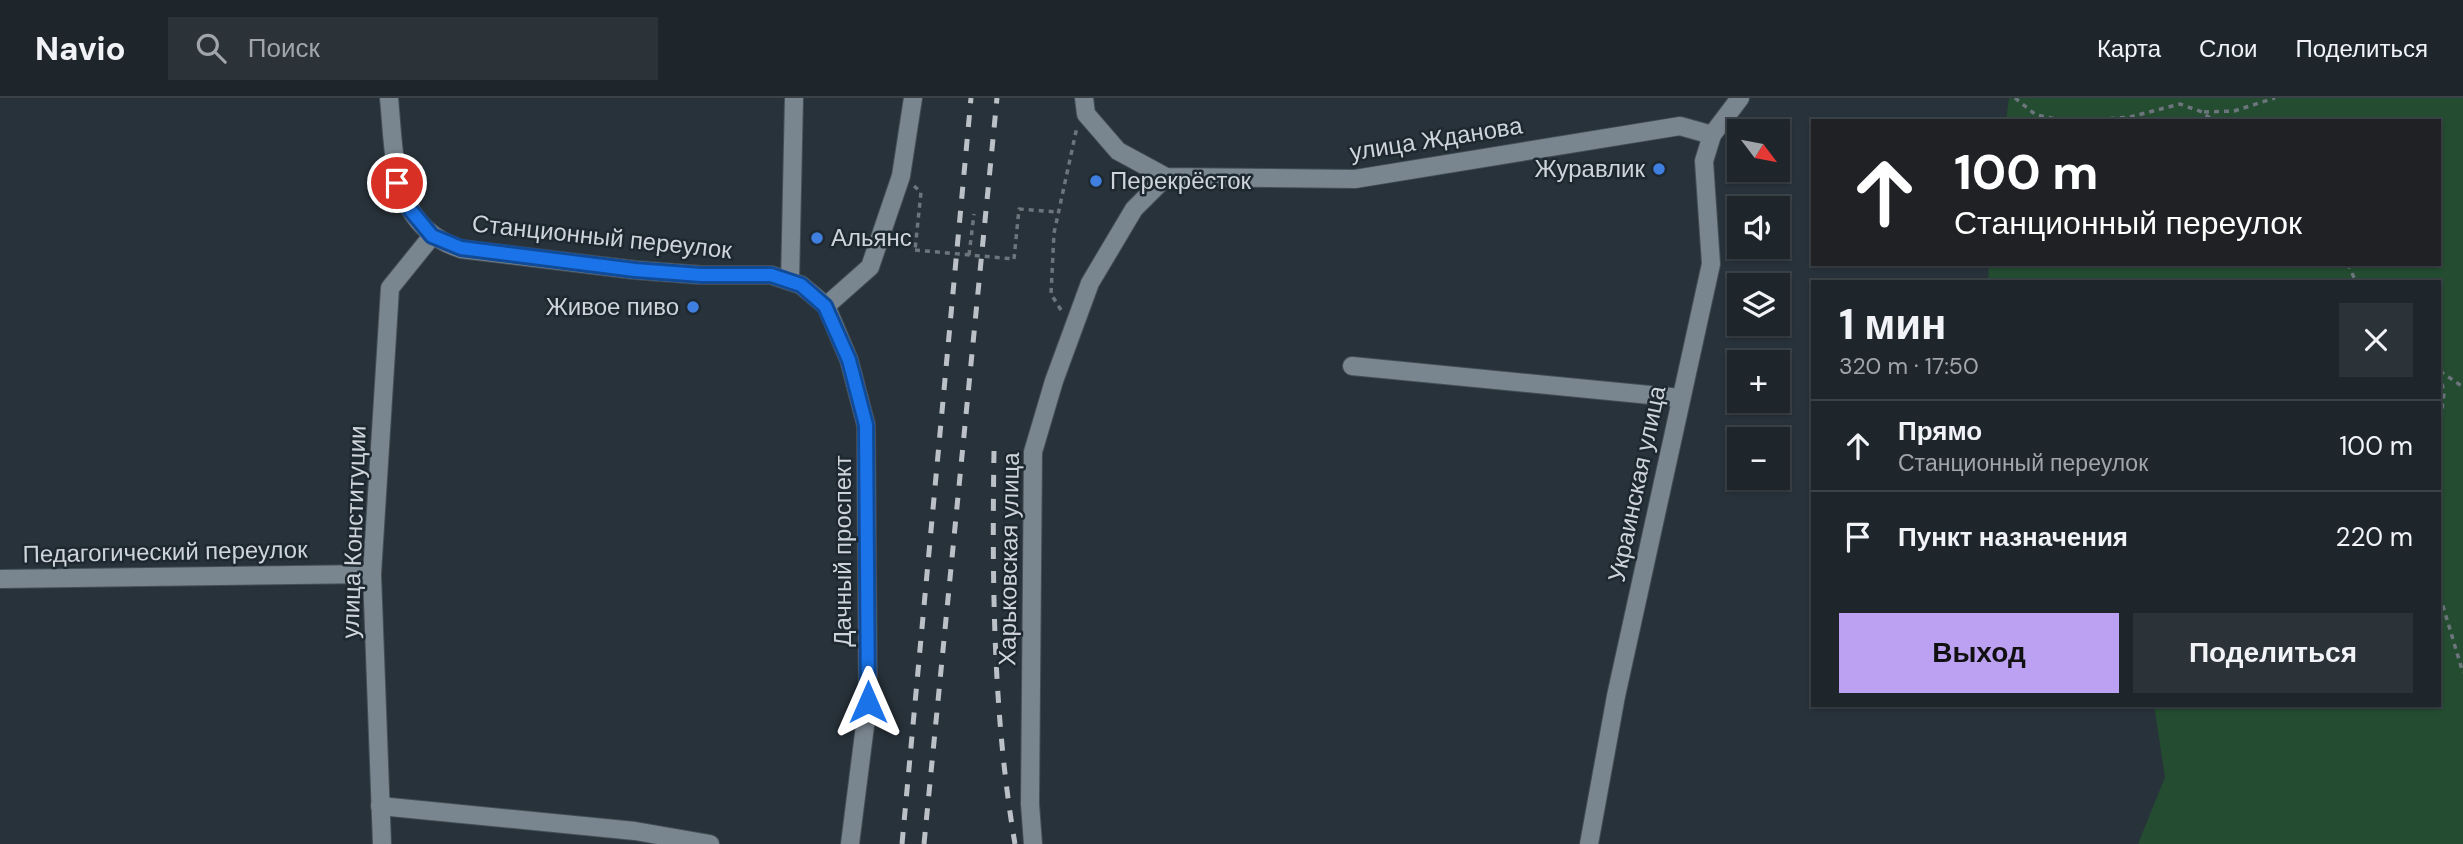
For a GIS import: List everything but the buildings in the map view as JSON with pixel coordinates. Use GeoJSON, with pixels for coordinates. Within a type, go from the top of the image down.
{"type":"FeatureCollection","features":[{"type":"Feature","properties":{"kind":"street","name":"Станционный переулок"},"geometry":{"type":"LineString","coordinates":[[389,98],[397,183],[408,207],[432,236],[461,248],[504,254],[701,275],[771,275],[801,285],[825,306],[849,360],[866,425]]}},
{"type":"Feature","properties":{"kind":"street"},"geometry":{"type":"LineString","coordinates":[[790,281],[794,98]]}},
{"type":"Feature","properties":{"kind":"street"},"geometry":{"type":"LineString","coordinates":[[825,306],[870,267],[901,176],[913,98]]}},
{"type":"Feature","properties":{"kind":"street"},"geometry":{"type":"LineString","coordinates":[[1084,98],[1086,114],[1118,151],[1166,177]]}},
{"type":"Feature","properties":{"kind":"street"},"geometry":{"type":"LineString","coordinates":[[1712,135],[1740,98]]}},
{"type":"Feature","properties":{"kind":"street","name":"улица Жданова"},"geometry":{"type":"LineString","coordinates":[[1166,177],[1355,179],[1680,126],[1712,135]]}},
{"type":"Feature","properties":{"kind":"street","name":"Украинская улица"},"geometry":{"type":"LineString","coordinates":[[1589,844],[1616,696],[1711,264],[1704,175],[1712,135]]}},
{"type":"Feature","properties":{"kind":"street","name":"Харьковская улица"},"geometry":{"type":"LineString","coordinates":[[1033,844],[1030,804],[1033,452],[1090,283],[1134,209],[1166,177]]}},
{"type":"Feature","properties":{"kind":"street","name":"улица Конституции"},"geometry":{"type":"LineString","coordinates":[[382,844],[372,574],[390,288],[432,236]]}},
{"type":"Feature","properties":{"kind":"street"},"geometry":{"type":"LineString","coordinates":[[1352,366],[1681,398]]}},
{"type":"Feature","properties":{"kind":"street","name":"Дачный проспект"},"geometry":{"type":"LineString","coordinates":[[850,844],[868,702],[866,425]]}},
{"type":"Feature","properties":{"kind":"street","name":"Педагогический переулок"},"geometry":{"type":"LineString","coordinates":[[0,579],[372,574]]}},
{"type":"Feature","properties":{"kind":"street"},"geometry":{"type":"LineString","coordinates":[[380,806],[635,831],[710,844]]}},
{"type":"Feature","properties":{"kind":"path"},"geometry":{"type":"LineString","coordinates":[[2015,98],[2036,115],[2056,119]]}},
{"type":"Feature","properties":{"kind":"path"},"geometry":{"type":"LineString","coordinates":[[2202,112],[2234,111],[2275,98]]}},
{"type":"Feature","properties":{"kind":"path"},"geometry":{"type":"LineString","coordinates":[[2105,119],[2130,117],[2180,104],[2202,112],[2211,119]]}},
{"type":"Feature","properties":{"kind":"path"},"geometry":{"type":"LineString","coordinates":[[1073,329],[1051,295],[1058,212],[1078,123]]}},
{"type":"Feature","properties":{"kind":"path"},"geometry":{"type":"LineString","coordinates":[[921,192],[915,250],[1014,259],[1019,209],[1058,212]]}},
{"type":"Feature","properties":{"kind":"path"},"geometry":{"type":"LineString","coordinates":[[969,256],[974,214]]}},
{"type":"Feature","properties":{"kind":"path"},"geometry":{"type":"LineString","coordinates":[[2441,374],[2463,387]]}},
{"type":"Feature","properties":{"kind":"path"},"geometry":{"type":"LineString","coordinates":[[2441,378],[2444,393],[2441,418]]}},
{"type":"Feature","properties":{"kind":"path"},"geometry":{"type":"LineString","coordinates":[[2441,599],[2463,673]]}},
{"type":"Feature","properties":{"kind":"green space"},"geometry":{"type":"Polygon","coordinates":[[[2009,98],[2463,98],[2463,844],[2138,844],[2165,777],[2154,707],[2441,707],[2441,280],[1988,280],[1989,266],[2441,266],[2441,119],[2006,119],[2009,98]]]}},
{"type":"Feature","properties":{"kind":"railway"},"geometry":{"type":"LineString","coordinates":[[902,844],[971,98]]}},
{"type":"Feature","properties":{"kind":"railway"},"geometry":{"type":"LineString","coordinates":[[924,844],[997,98]]}},
{"type":"Feature","properties":{"kind":"railway"},"geometry":{"type":"LineString","coordinates":[[994,451],[993,549],[998,697],[1015,844]]}},
{"type":"Feature","properties":{"kind":"place","name":"Журавлик"},"geometry":{"type":"Point","coordinates":[1659,169]}},
{"type":"Feature","properties":{"kind":"place","name":"Перекрёсток"},"geometry":{"type":"Point","coordinates":[1096,181]}},
{"type":"Feature","properties":{"kind":"place","name":"Альянс"},"geometry":{"type":"Point","coordinates":[817,238]}},
{"type":"Feature","properties":{"kind":"place","name":"Живое пиво"},"geometry":{"type":"Point","coordinates":[693,307]}},
{"type":"Feature","properties":{"kind":"route"},"geometry":{"type":"LineString","coordinates":[[397,183],[408,207],[420,223],[432,236],[445,244],[609,268],[701,275],[771,275],[801,285],[825,306],[849,360],[866,425],[868,702]]}}]}
